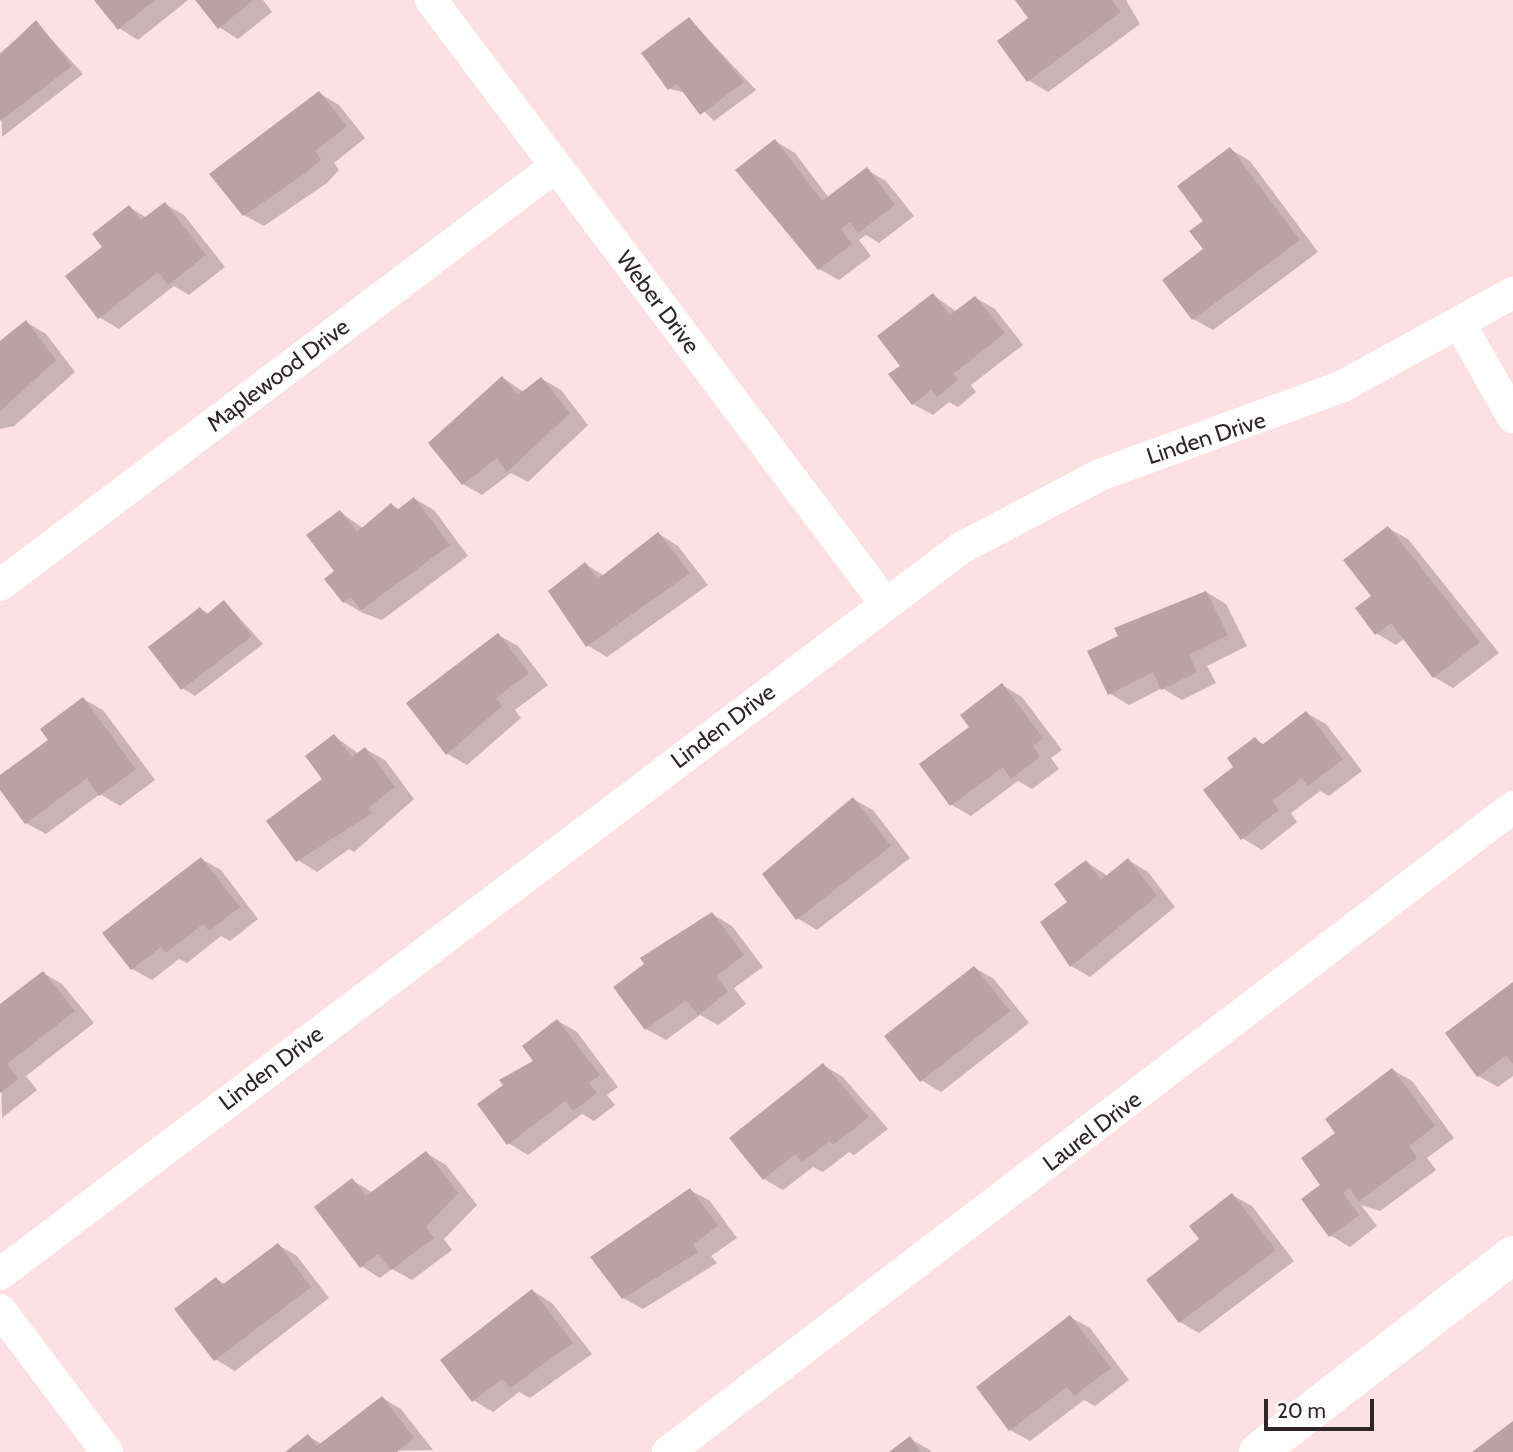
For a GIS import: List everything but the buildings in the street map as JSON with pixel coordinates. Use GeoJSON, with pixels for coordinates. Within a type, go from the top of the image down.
{"type":"FeatureCollection","features":[{"type":"Feature","properties":{"kind":"street","name":"Weber Drive"},"geometry":{"type":"LineString","coordinates":[[431,0],[886,603]]}},
{"type":"Feature","properties":{"kind":"street","name":"Maplewood Drive"},"geometry":{"type":"LineString","coordinates":[[0,585],[556,166]]}},
{"type":"Feature","properties":{"kind":"street","name":"Linden Drive"},"geometry":{"type":"LineString","coordinates":[[0,1274],[886,603],[982,535],[1069,488],[1278,414],[1461,326],[1513,293]]}},
{"type":"Feature","properties":{"kind":"street"},"geometry":{"type":"LineString","coordinates":[[1461,326],[1513,417]]}},
{"type":"Feature","properties":{"kind":"street","name":"Laurel Drive"},"geometry":{"type":"LineString","coordinates":[[668,1452],[1513,807]]}},
{"type":"Feature","properties":{"kind":"street"},"geometry":{"type":"LineString","coordinates":[[1258,1452],[1513,1255]]}},
{"type":"Feature","properties":{"kind":"street"},"geometry":{"type":"LineString","coordinates":[[0,1310],[107,1452]]}}]}
